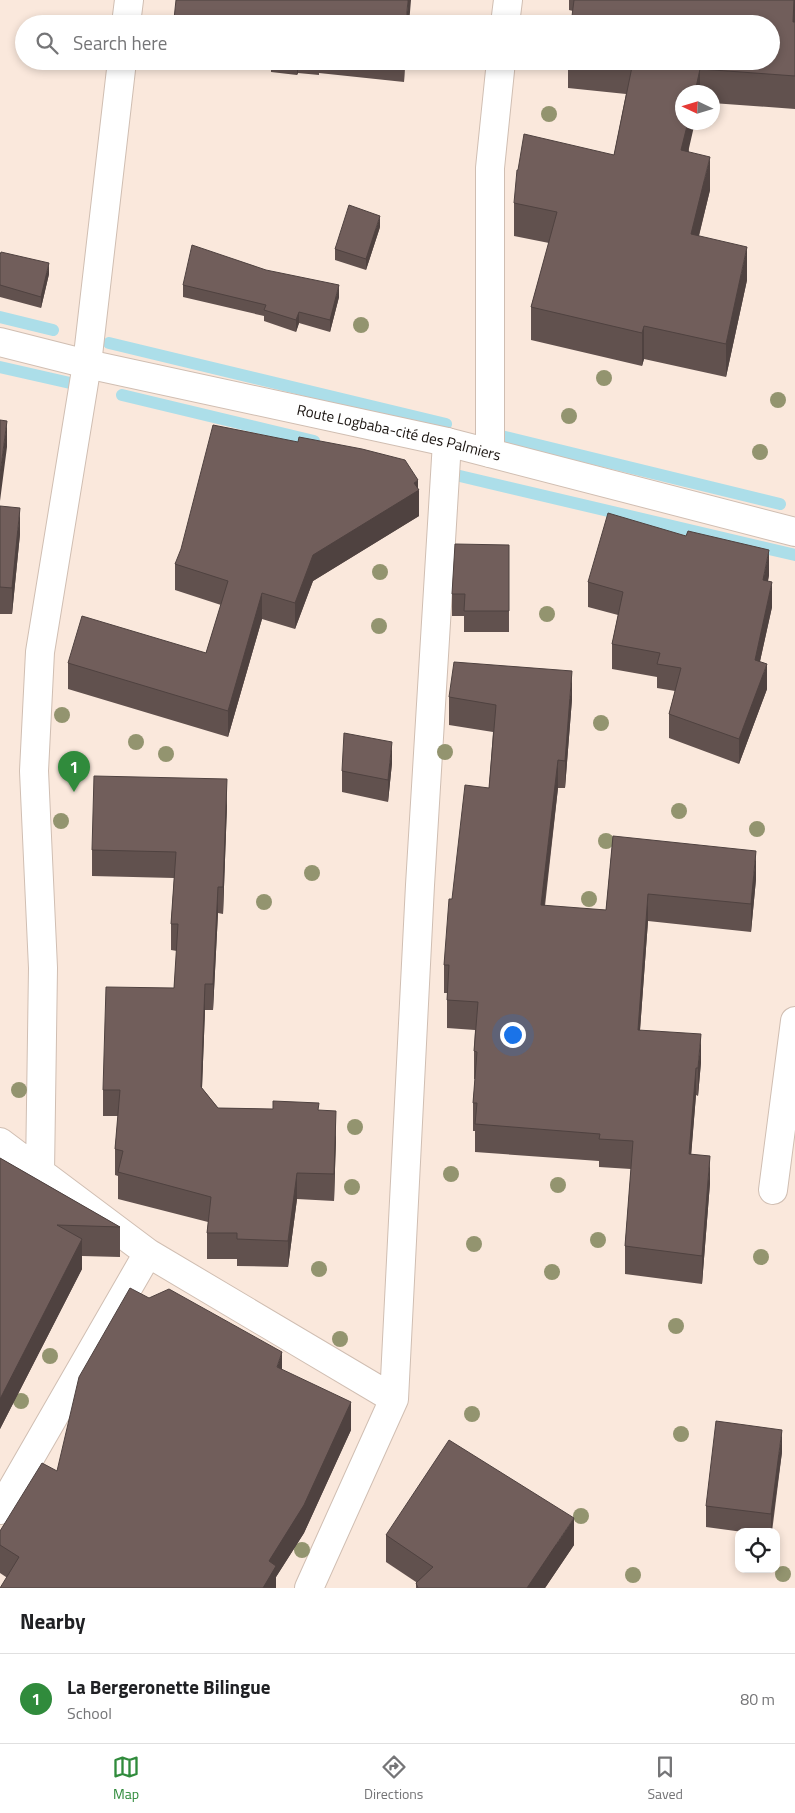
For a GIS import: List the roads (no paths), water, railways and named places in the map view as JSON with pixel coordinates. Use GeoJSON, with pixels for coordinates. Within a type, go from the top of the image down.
{"type":"FeatureCollection","features":[{"type":"Feature","properties":{"kind":"street"},"geometry":{"type":"LineString","coordinates":[[127,15],[129,0]]}},
{"type":"Feature","properties":{"kind":"street"},"geometry":{"type":"LineString","coordinates":[[506,15],[508,0]]}},
{"type":"Feature","properties":{"kind":"street"},"geometry":{"type":"LineString","coordinates":[[40,1172],[43,968],[34,771],[40,652],[87,364],[121,70]]}},
{"type":"Feature","properties":{"kind":"street"},"geometry":{"type":"LineString","coordinates":[[490,453],[490,168],[500,70]]}},
{"type":"Feature","properties":{"kind":"street","name":"Route Logbaba-cité des Palmiers"},"geometry":{"type":"LineString","coordinates":[[0,342],[87,364],[447,442],[795,532]]}},
{"type":"Feature","properties":{"kind":"street"},"geometry":{"type":"LineString","coordinates":[[309,1588],[394,1399],[420,885],[447,442]]}},
{"type":"Feature","properties":{"kind":"street"},"geometry":{"type":"LineString","coordinates":[[773,1190],[795,1021]]}},
{"type":"Feature","properties":{"kind":"street"},"geometry":{"type":"LineString","coordinates":[[0,1142],[148,1253],[394,1399]]}},
{"type":"Feature","properties":{"kind":"street"},"geometry":{"type":"LineString","coordinates":[[0,1510],[148,1253]]}},
{"type":"Feature","properties":{"kind":"waterway"},"geometry":{"type":"LineString","coordinates":[[0,317],[53,330]]}},
{"type":"Feature","properties":{"kind":"waterway"},"geometry":{"type":"LineString","coordinates":[[109,343],[446,424]]}},
{"type":"Feature","properties":{"kind":"waterway"},"geometry":{"type":"LineString","coordinates":[[0,367],[79,385]]}},
{"type":"Feature","properties":{"kind":"waterway"},"geometry":{"type":"LineString","coordinates":[[122,395],[314,441]]}},
{"type":"Feature","properties":{"kind":"waterway"},"geometry":{"type":"LineString","coordinates":[[501,436],[780,504]]}},
{"type":"Feature","properties":{"kind":"waterway"},"geometry":{"type":"LineString","coordinates":[[443,472],[795,555]]}},
{"type":"Feature","properties":{"kind":"place","name":"La Bergeronette Bilingue"},"geometry":{"type":"Point","coordinates":[74,792]}}]}
